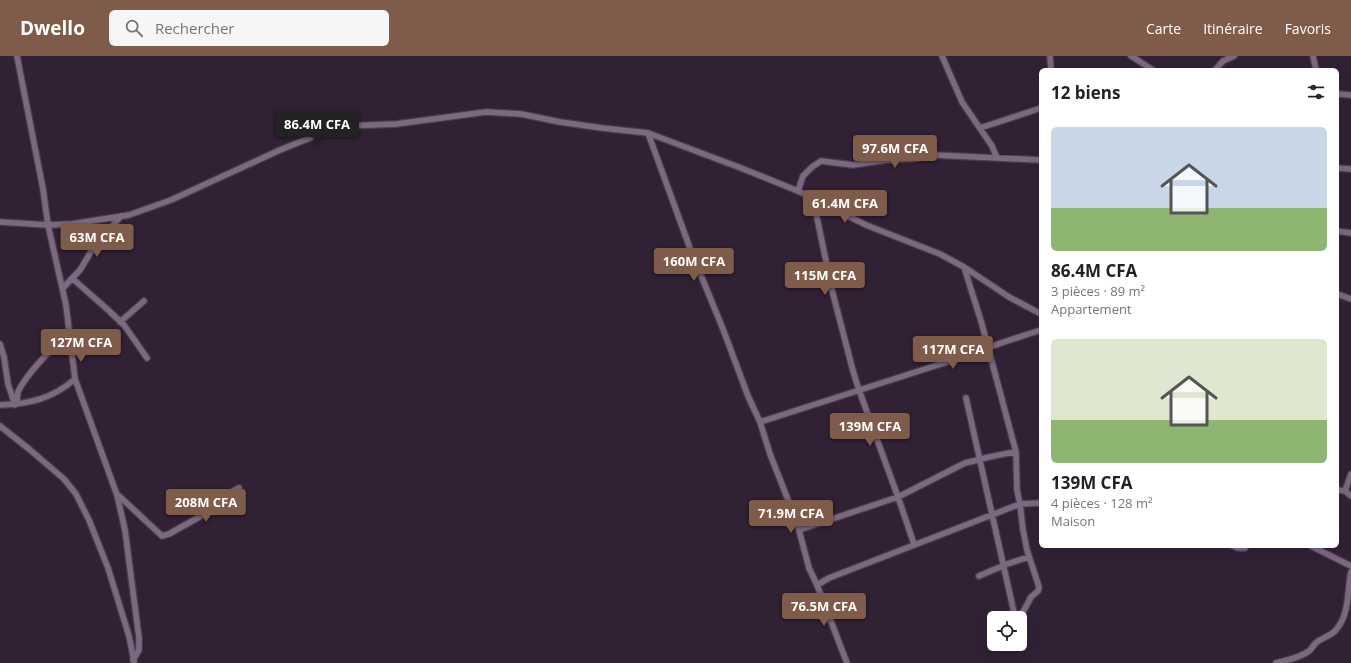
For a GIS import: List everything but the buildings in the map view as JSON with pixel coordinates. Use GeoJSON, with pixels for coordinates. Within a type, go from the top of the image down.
{"type":"FeatureCollection","features":[{"type":"Feature","properties":{"kind":"street"},"geometry":{"type":"LineString","coordinates":[[17,56],[42,182],[48,225],[63,288],[75,379],[117,495],[126,536],[139,638],[139,650],[134,661]]}},
{"type":"Feature","properties":{"kind":"street"},"geometry":{"type":"LineString","coordinates":[[942,56],[962,102],[992,146],[997,158]]}},
{"type":"Feature","properties":{"kind":"street"},"geometry":{"type":"LineString","coordinates":[[1050,56],[1051,68]]}},
{"type":"Feature","properties":{"kind":"street"},"geometry":{"type":"LineString","coordinates":[[1131,56],[1150,68]]}},
{"type":"Feature","properties":{"kind":"street"},"geometry":{"type":"LineString","coordinates":[[1217,68],[1223,61],[1234,56]]}},
{"type":"Feature","properties":{"kind":"street"},"geometry":{"type":"LineString","coordinates":[[1313,56],[1316,68]]}},
{"type":"Feature","properties":{"kind":"street"},"geometry":{"type":"LineString","coordinates":[[1339,94],[1351,94]]}},
{"type":"Feature","properties":{"kind":"street"},"geometry":{"type":"LineString","coordinates":[[980,128],[1039,109]]}},
{"type":"Feature","properties":{"kind":"street"},"geometry":{"type":"LineString","coordinates":[[0,222],[48,225],[72,224],[129,215],[171,200],[280,150],[332,129],[346,126],[396,124],[486,112],[521,114],[560,122],[648,133],[798,191],[866,225],[940,254],[964,267],[1009,297],[1039,313]]}},
{"type":"Feature","properties":{"kind":"street"},"geometry":{"type":"LineString","coordinates":[[648,133],[697,266],[723,328],[748,396],[760,422],[770,454],[794,515],[809,568],[847,663]]}},
{"type":"Feature","properties":{"kind":"street"},"geometry":{"type":"LineString","coordinates":[[798,191],[803,176],[821,161],[853,165],[886,160],[912,159],[934,155],[1039,160]]}},
{"type":"Feature","properties":{"kind":"street"},"geometry":{"type":"LineString","coordinates":[[1339,168],[1351,169]]}},
{"type":"Feature","properties":{"kind":"street"},"geometry":{"type":"LineString","coordinates":[[817,200],[815,208],[832,290],[859,390],[914,544]]}},
{"type":"Feature","properties":{"kind":"street"},"geometry":{"type":"LineString","coordinates":[[63,288],[73,279],[92,250],[121,216]]}},
{"type":"Feature","properties":{"kind":"street"},"geometry":{"type":"LineString","coordinates":[[1339,231],[1351,233]]}},
{"type":"Feature","properties":{"kind":"street"},"geometry":{"type":"LineString","coordinates":[[964,267],[981,321],[1016,452],[1017,490],[1023,530],[1029,556],[1039,587],[1038,591],[1031,597],[1023,612],[1015,617],[966,398]]}},
{"type":"Feature","properties":{"kind":"street"},"geometry":{"type":"LineString","coordinates":[[73,279],[120,322],[146,358]]}},
{"type":"Feature","properties":{"kind":"street"},"geometry":{"type":"LineString","coordinates":[[1339,295],[1351,299]]}},
{"type":"Feature","properties":{"kind":"street"},"geometry":{"type":"LineString","coordinates":[[120,322],[144,301]]}},
{"type":"Feature","properties":{"kind":"street"},"geometry":{"type":"LineString","coordinates":[[760,422],[1039,331]]}},
{"type":"Feature","properties":{"kind":"street"},"geometry":{"type":"LineString","coordinates":[[16,404],[22,385],[58,342],[69,333]]}},
{"type":"Feature","properties":{"kind":"street"},"geometry":{"type":"LineString","coordinates":[[0,344],[4,357],[8,384],[16,404]]}},
{"type":"Feature","properties":{"kind":"street"},"geometry":{"type":"LineString","coordinates":[[0,405],[30,403],[55,394],[75,379]]}},
{"type":"Feature","properties":{"kind":"street"},"geometry":{"type":"LineString","coordinates":[[0,426],[59,475],[76,494],[89,520],[108,568],[129,636],[134,661]]}},
{"type":"Feature","properties":{"kind":"street"},"geometry":{"type":"LineString","coordinates":[[799,530],[898,497],[965,463],[1016,452]]}},
{"type":"Feature","properties":{"kind":"street"},"geometry":{"type":"LineString","coordinates":[[1345,491],[1351,474]]}},
{"type":"Feature","properties":{"kind":"street"},"geometry":{"type":"LineString","coordinates":[[117,495],[162,536],[169,534],[201,516],[215,500],[239,488]]}},
{"type":"Feature","properties":{"kind":"street"},"geometry":{"type":"LineString","coordinates":[[1339,490],[1345,491],[1351,496]]}},
{"type":"Feature","properties":{"kind":"street"},"geometry":{"type":"LineString","coordinates":[[817,585],[830,578],[992,514],[1020,504],[1039,503]]}},
{"type":"Feature","properties":{"kind":"street"},"geometry":{"type":"LineString","coordinates":[[1315,548],[1351,566]]}},
{"type":"Feature","properties":{"kind":"street"},"geometry":{"type":"LineString","coordinates":[[978,576],[1029,556]]}},
{"type":"Feature","properties":{"kind":"street"},"geometry":{"type":"LineString","coordinates":[[1276,663],[1308,652],[1315,643],[1326,638],[1336,630],[1343,619],[1347,607],[1351,572]]}}]}
